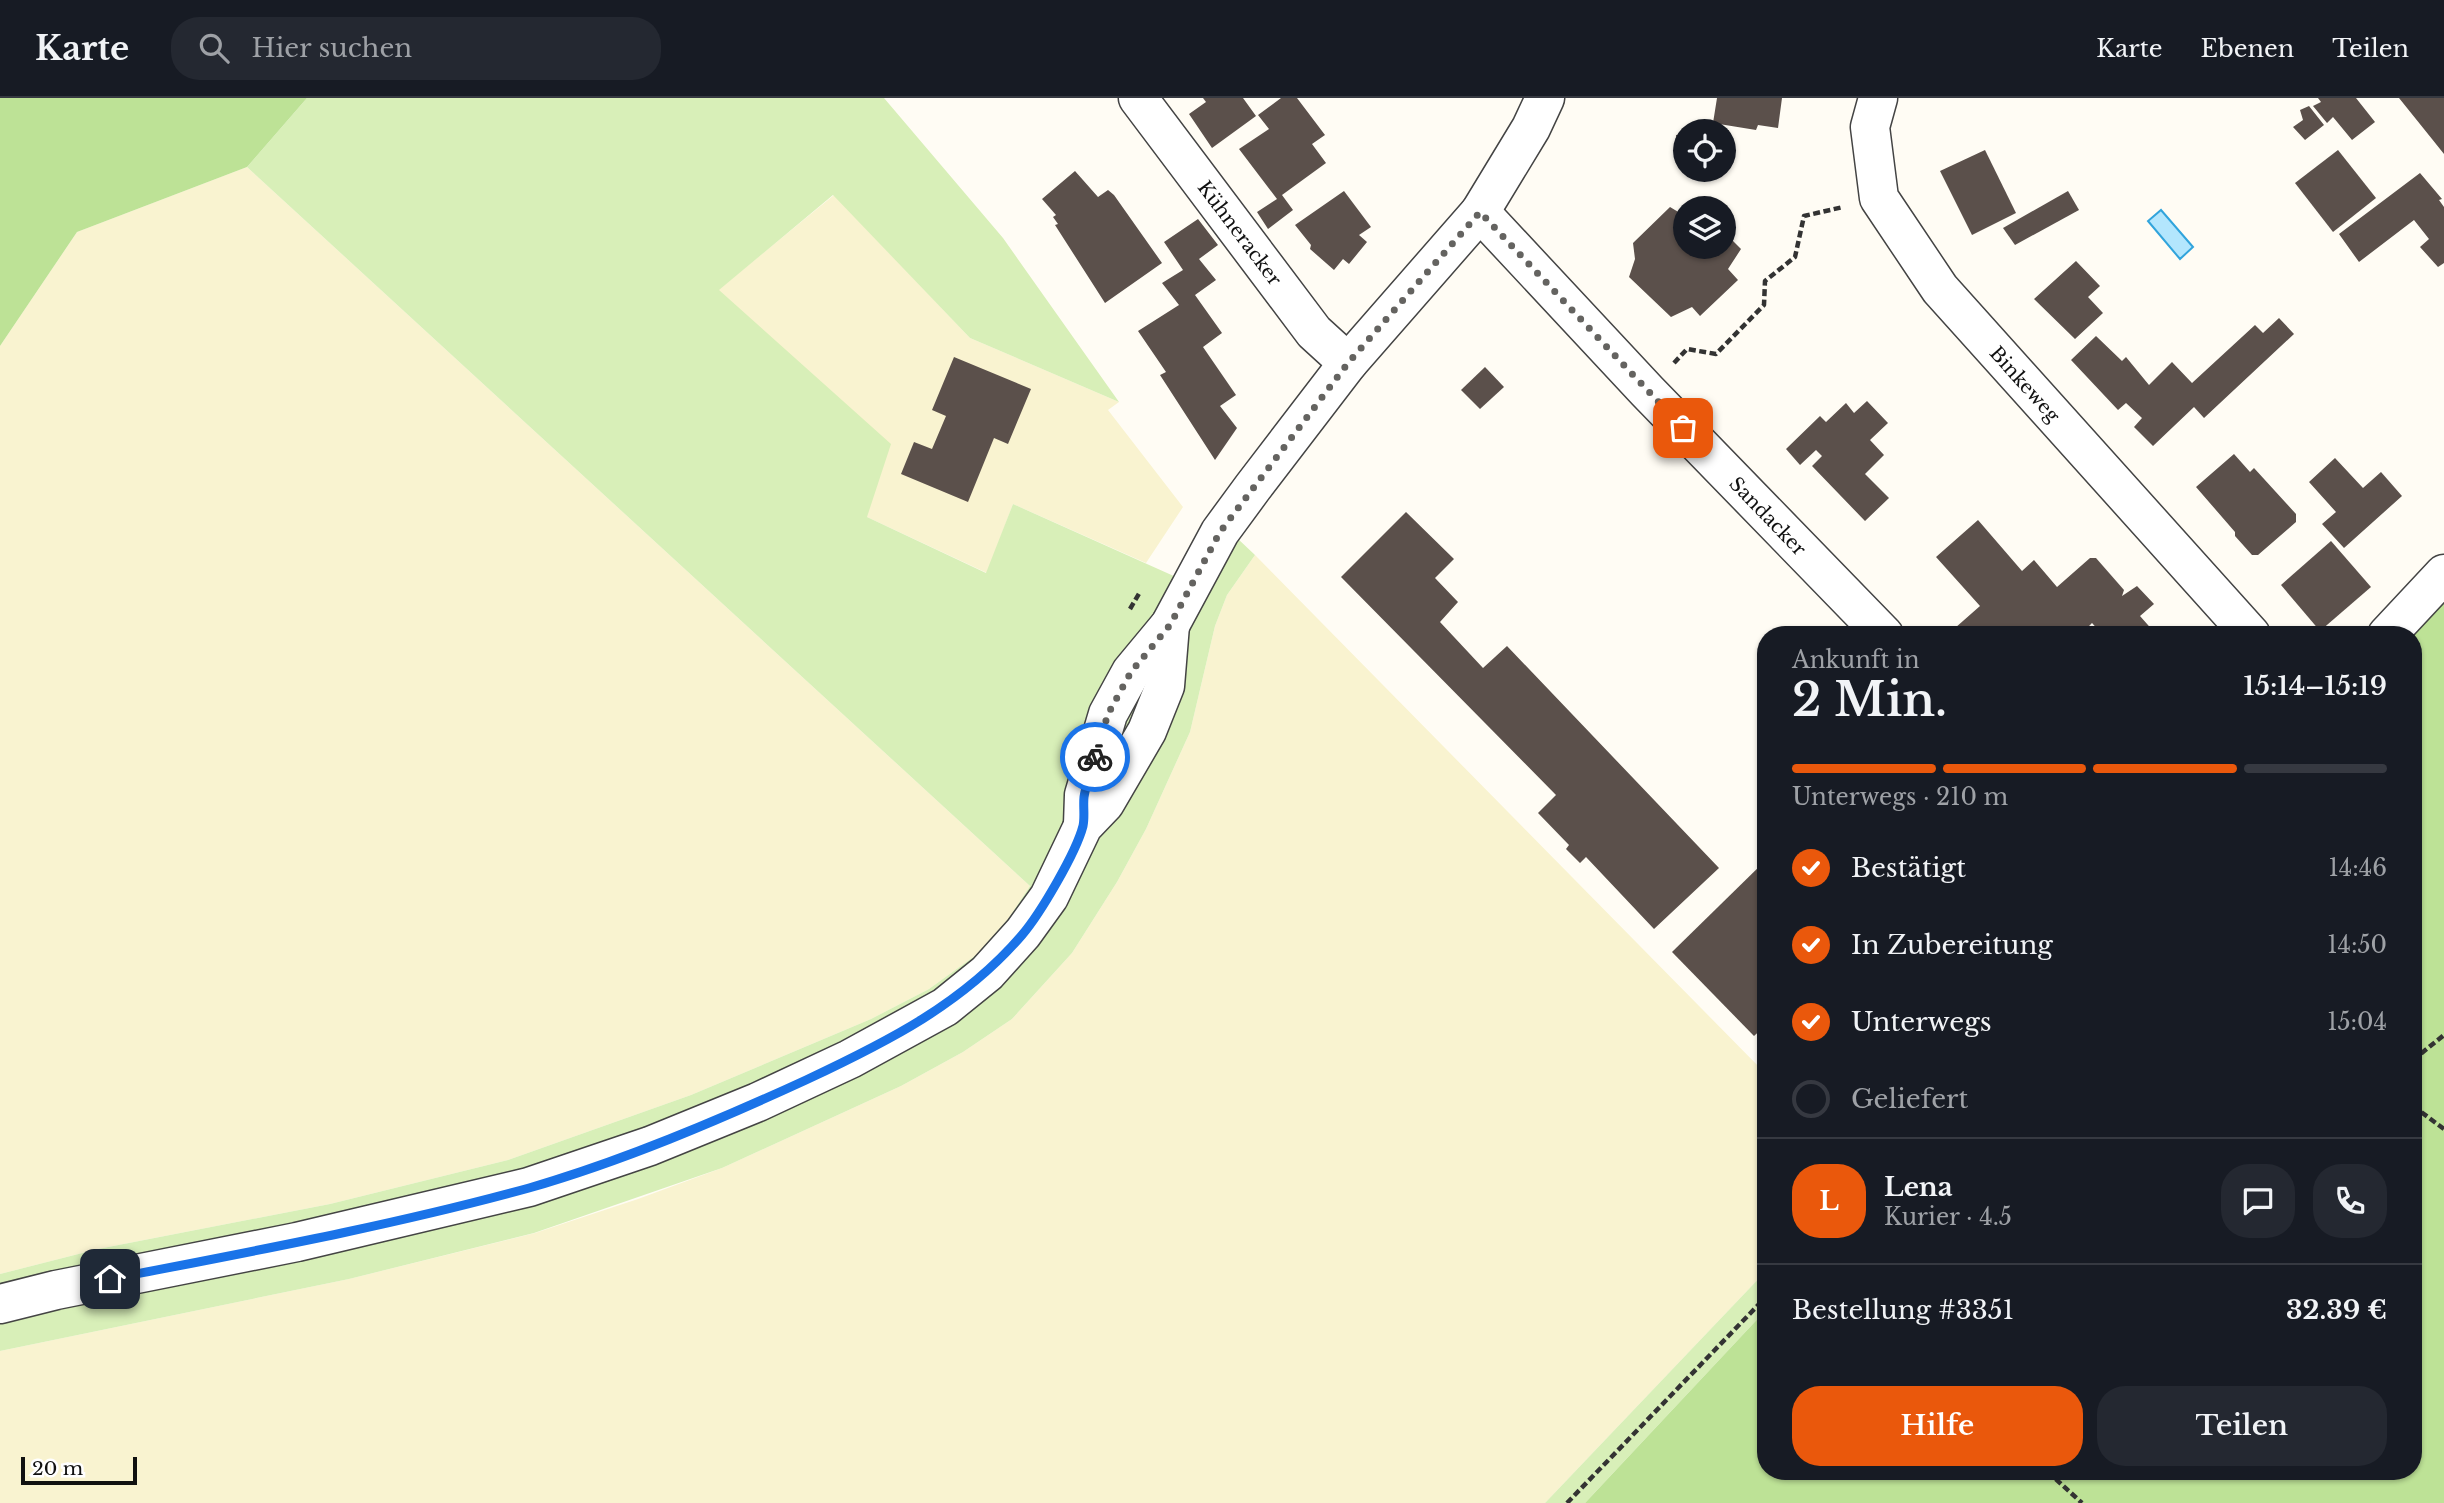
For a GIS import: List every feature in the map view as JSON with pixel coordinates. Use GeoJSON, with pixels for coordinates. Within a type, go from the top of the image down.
{"type":"FeatureCollection","features":[{"type":"Feature","properties":{"kind":"street","name":"Kühneracker"},"geometry":{"type":"LineString","coordinates":[[1138,98],[1314,332],[1348,363]]}},
{"type":"Feature","properties":{"kind":"street"},"geometry":{"type":"LineString","coordinates":[[0,1304],[56,1290],[298,1242],[529,1187],[650,1146],[758,1102],[850,1059],[945,1007],[987,973],[1023,933],[1049,897],[1083,826],[1105,803],[1147,731],[1165,686],[1170,625],[1220,532],[1348,363],[1480,212],[1531,128],[1545,98]]}},
{"type":"Feature","properties":{"kind":"street","name":"Binkeweg"},"geometry":{"type":"LineString","coordinates":[[1878,98],[1870,127],[1879,198],[1940,289],[2243,626]]}},
{"type":"Feature","properties":{"kind":"street","name":"Sandacker"},"geometry":{"type":"LineString","coordinates":[[1480,212],[1647,391],[1875,626]]}},
{"type":"Feature","properties":{"kind":"street"},"geometry":{"type":"LineString","coordinates":[[2395,626],[2444,574]]}},
{"type":"Feature","properties":{"kind":"path"},"geometry":{"type":"LineString","coordinates":[[1647,391],[1687,349],[1716,354],[1765,305],[1765,281],[1795,257],[1804,216],[1879,198]]}},
{"type":"Feature","properties":{"kind":"path"},"geometry":{"type":"LineString","coordinates":[[2422,1053],[2444,1035]]}},
{"type":"Feature","properties":{"kind":"path"},"geometry":{"type":"LineString","coordinates":[[2422,1113],[2444,1129]]}},
{"type":"Feature","properties":{"kind":"path"},"geometry":{"type":"LineString","coordinates":[[1567,1503],[1757,1306]]}},
{"type":"Feature","properties":{"kind":"path"},"geometry":{"type":"LineString","coordinates":[[2057,1480],[2082,1503]]}},
{"type":"Feature","properties":{"kind":"shaded area"},"geometry":{"type":"Polygon","coordinates":[[[247,167],[1030,886],[1008,919],[976,955],[929,989],[871,1019],[691,1095],[508,1160],[330,1204],[98,1249],[0,1274],[0,346],[77,232],[247,167]]]}},
{"type":"Feature","properties":{"kind":"shaded area"},"geometry":{"type":"Polygon","coordinates":[[[834,195],[970,338],[1119,402],[1108,410],[1183,507],[1146,563],[1013,504],[987,573],[867,517],[718,290],[834,195]]]}},
{"type":"Feature","properties":{"kind":"shaded area"},"geometry":{"type":"Polygon","coordinates":[[[1255,555],[1757,1065],[1757,1280],[1545,1503],[0,1503],[0,1351],[349,1279],[535,1233],[722,1168],[901,1086],[963,1052],[1012,1019],[1072,953],[1117,882],[1146,829],[1190,732],[1215,626],[1227,595],[1255,555]]]}},
{"type":"Feature","properties":{"kind":"green space"},"geometry":{"type":"Polygon","coordinates":[[[0,98],[307,98],[247,167],[77,232],[0,346],[0,98]]]}},
{"type":"Feature","properties":{"kind":"green space"},"geometry":{"type":"Polygon","coordinates":[[[307,98],[884,98],[1003,238],[1119,402],[970,338],[833,195],[719,290],[891,444],[867,517],[986,573],[1013,504],[1205,590],[1237,538],[1255,555],[1227,595],[1215,626],[1190,732],[1146,829],[1117,882],[1072,953],[1012,1019],[963,1052],[901,1086],[722,1168],[534,1233],[349,1279],[0,1351],[0,1274],[98,1249],[330,1204],[508,1160],[691,1095],[871,1019],[929,989],[976,955],[1008,919],[1030,886],[247,167],[307,98]]]}},
{"type":"Feature","properties":{"kind":"green space"},"geometry":{"type":"Polygon","coordinates":[[[2444,594],[2444,1503],[1585,1503],[1757,1320],[1757,1480],[2422,1480],[2422,626],[2414,626],[2444,594]]]}},
{"type":"Feature","properties":{"kind":"green space"},"geometry":{"type":"Polygon","coordinates":[[[1757,1280],[1757,1320],[1585,1503],[1545,1503],[1757,1280]]]}},
{"type":"Feature","properties":{"kind":"water"},"geometry":{"type":"Polygon","coordinates":[[[2161,210],[2193,247],[2180,259],[2148,221],[2161,210]]]}},
{"type":"Feature","properties":{"kind":"building"},"geometry":{"type":"Polygon","coordinates":[[[1203,98],[1243,98],[1256,116],[1212,148],[1189,114],[1206,102],[1203,98]]]}},
{"type":"Feature","properties":{"kind":"building"},"geometry":{"type":"Polygon","coordinates":[[[1281,98],[1297,98],[1325,135],[1312,144],[1326,163],[1282,195],[1293,210],[1268,229],[1257,212],[1277,199],[1239,149],[1269,129],[1258,115],[1281,98]]]}},
{"type":"Feature","properties":{"kind":"building"},"geometry":{"type":"Polygon","coordinates":[[[1717,98],[1782,98],[1778,128],[1758,125],[1756,130],[1736,127],[1736,119],[1714,119],[1717,98]]]}},
{"type":"Feature","properties":{"kind":"building"},"geometry":{"type":"Polygon","coordinates":[[[2318,98],[2356,98],[2375,122],[2352,140],[2333,117],[2327,123],[2313,106],[2321,102],[2318,98]]]}},
{"type":"Feature","properties":{"kind":"building"},"geometry":{"type":"Polygon","coordinates":[[[2399,98],[2444,98],[2444,154],[2432,139],[2399,98]]]}},
{"type":"Feature","properties":{"kind":"building"},"geometry":{"type":"Polygon","coordinates":[[[2309,106],[2324,125],[2305,140],[2293,127],[2303,120],[2300,110],[2309,106]]]}},
{"type":"Feature","properties":{"kind":"building"},"geometry":{"type":"Polygon","coordinates":[[[1985,150],[2016,213],[1972,235],[1940,171],[1985,150]]]}},
{"type":"Feature","properties":{"kind":"building"},"geometry":{"type":"Polygon","coordinates":[[[2338,150],[2376,198],[2333,232],[2295,183],[2338,150]]]}},
{"type":"Feature","properties":{"kind":"building"},"geometry":{"type":"Polygon","coordinates":[[[1075,171],[1098,197],[1108,190],[1114,195],[1162,263],[1105,303],[1055,225],[1058,224],[1053,217],[1056,215],[1042,199],[1075,171]]]}},
{"type":"Feature","properties":{"kind":"building"},"geometry":{"type":"Polygon","coordinates":[[[2420,173],[2442,199],[2439,200],[2444,207],[2444,263],[2438,267],[2420,247],[2429,239],[2414,220],[2359,262],[2339,234],[2420,173]]]}},
{"type":"Feature","properties":{"kind":"building"},"geometry":{"type":"Polygon","coordinates":[[[1344,191],[1371,227],[1359,235],[1367,242],[1349,264],[1343,259],[1334,270],[1310,249],[1311,245],[1295,225],[1344,191]]]}},
{"type":"Feature","properties":{"kind":"building"},"geometry":{"type":"Polygon","coordinates":[[[2068,191],[2079,210],[2015,245],[2003,228],[2068,191]]]}},
{"type":"Feature","properties":{"kind":"building"},"geometry":{"type":"Polygon","coordinates":[[[1670,207],[1673,209],[1673,259],[1734,259],[1728,269],[1738,280],[1700,316],[1692,307],[1671,317],[1629,277],[1635,259],[1633,243],[1670,207]]]}},
{"type":"Feature","properties":{"kind":"building"},"geometry":{"type":"Polygon","coordinates":[[[1198,219],[1218,245],[1199,259],[1216,280],[1195,295],[1222,333],[1203,347],[1236,395],[1220,406],[1237,428],[1215,460],[1160,375],[1166,372],[1138,331],[1179,305],[1162,283],[1183,270],[1164,242],[1198,219]]]}},
{"type":"Feature","properties":{"kind":"building"},"geometry":{"type":"Polygon","coordinates":[[[1736,244],[1741,249],[1736,257],[1736,244]]]}},
{"type":"Feature","properties":{"kind":"building"},"geometry":{"type":"Polygon","coordinates":[[[2076,261],[2100,286],[2088,297],[2103,313],[2075,339],[2034,299],[2076,261]]]}},
{"type":"Feature","properties":{"kind":"building"},"geometry":{"type":"Polygon","coordinates":[[[2279,318],[2294,334],[2204,418],[2194,407],[2153,446],[2134,427],[2142,418],[2126,403],[2118,410],[2071,360],[2096,336],[2122,361],[2126,357],[2149,385],[2172,362],[2192,383],[2255,325],[2263,333],[2279,318]]]}},
{"type":"Feature","properties":{"kind":"building"},"geometry":{"type":"Polygon","coordinates":[[[954,357],[1031,389],[1008,444],[994,438],[968,502],[901,474],[914,442],[932,449],[946,416],[932,410],[954,357]]]}},
{"type":"Feature","properties":{"kind":"building"},"geometry":{"type":"Polygon","coordinates":[[[1485,367],[1504,387],[1480,409],[1461,390],[1485,367]]]}},
{"type":"Feature","properties":{"kind":"building"},"geometry":{"type":"Polygon","coordinates":[[[1867,401],[1888,423],[1870,440],[1884,455],[1865,474],[1889,498],[1865,521],[1812,466],[1822,456],[1816,450],[1800,465],[1786,449],[1820,416],[1826,422],[1846,403],[1854,413],[1867,401]]]}},
{"type":"Feature","properties":{"kind":"building"},"geometry":{"type":"Polygon","coordinates":[[[2234,454],[2250,472],[2254,468],[2296,514],[2296,522],[2258,555],[2252,555],[2196,487],[2234,454]]]}},
{"type":"Feature","properties":{"kind":"building"},"geometry":{"type":"Polygon","coordinates":[[[2335,458],[2363,488],[2381,472],[2402,496],[2344,548],[2322,524],[2336,512],[2309,482],[2335,458]]]}},
{"type":"Feature","properties":{"kind":"building"},"geometry":{"type":"Polygon","coordinates":[[[1406,512],[1454,559],[1435,578],[1458,602],[1440,622],[1483,668],[1507,646],[1719,868],[1654,929],[1586,857],[1580,863],[1566,849],[1569,845],[1538,813],[1556,795],[1341,577],[1406,512]]]}},
{"type":"Feature","properties":{"kind":"building"},"geometry":{"type":"Polygon","coordinates":[[[1978,520],[2022,571],[2034,560],[2057,587],[2090,558],[2096,558],[2124,590],[2122,596],[2137,586],[2154,604],[2140,616],[2149,626],[2095,626],[2092,623],[2089,626],[1957,626],[1980,606],[1936,557],[1978,520]]]}},
{"type":"Feature","properties":{"kind":"building"},"geometry":{"type":"Polygon","coordinates":[[[2331,541],[2371,587],[2326,626],[2316,626],[2281,585],[2331,541]]]}},
{"type":"Feature","properties":{"kind":"building"},"geometry":{"type":"Polygon","coordinates":[[[1757,869],[1757,1033],[1754,1036],[1672,952],[1757,869]]]}},
{"type":"Feature","properties":{"kind":"way so far"},"geometry":{"type":"LineString","coordinates":[[1095,757],[1108,714],[1131,672],[1170,625],[1220,532],[1348,363],[1480,212],[1683,428]]}},
{"type":"Feature","properties":{"kind":"route"},"geometry":{"type":"LineString","coordinates":[[110,1279],[298,1242],[529,1187],[650,1146],[758,1102],[850,1059],[945,1007],[987,973],[1023,933],[1049,897],[1083,826],[1084,795],[1095,757]]}}]}
